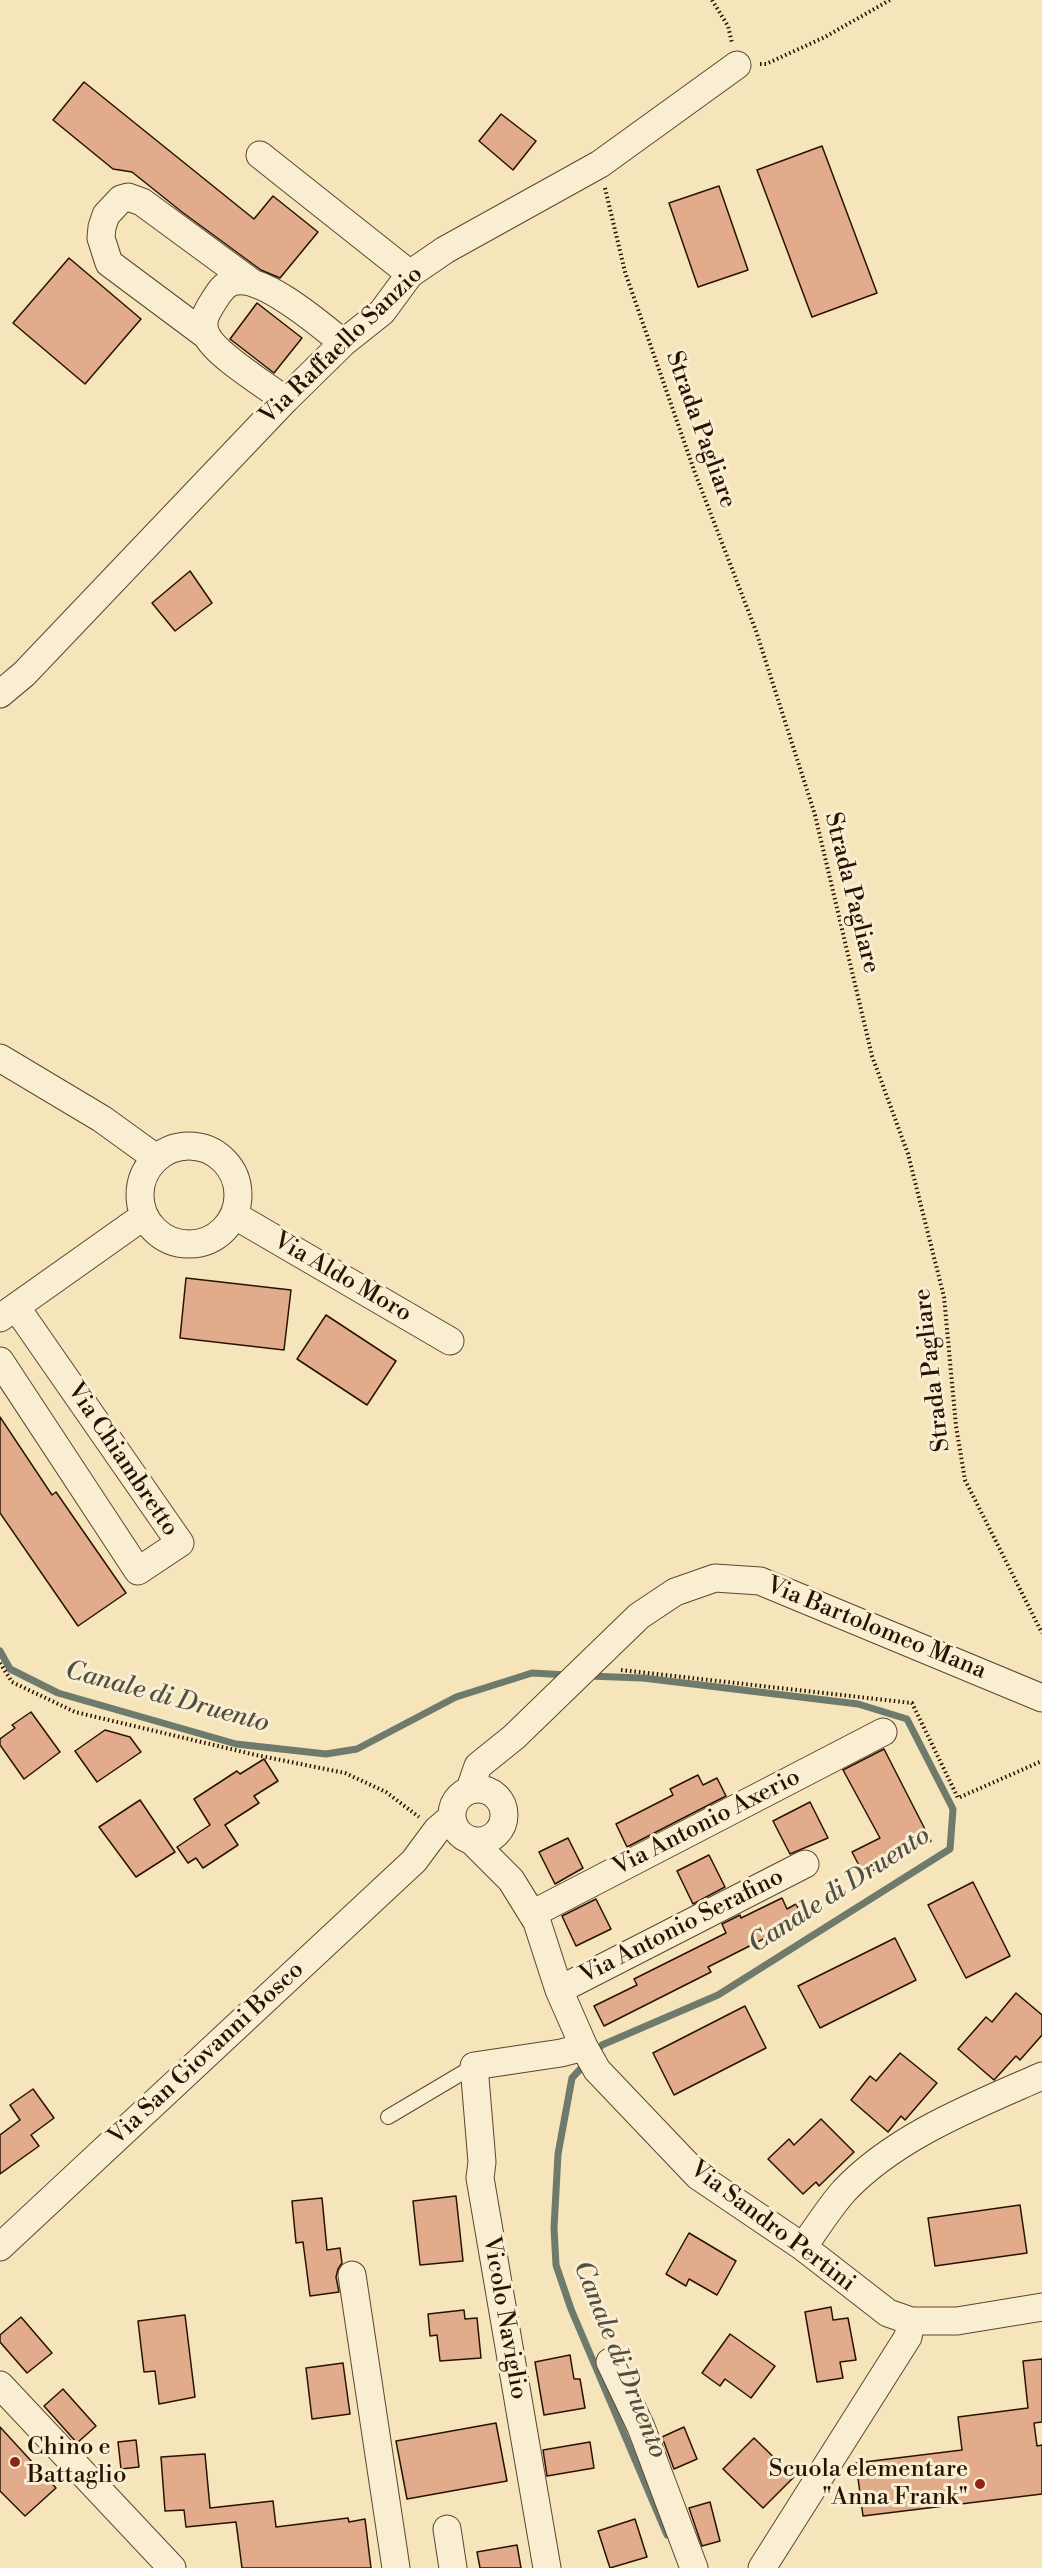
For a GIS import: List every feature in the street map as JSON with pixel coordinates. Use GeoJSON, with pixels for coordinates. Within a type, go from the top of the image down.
{"type":"FeatureCollection","features":[{"type":"Feature","properties":{"kind":"street","name":"Via Raffaello Sanzio"},"geometry":{"type":"LineString","coordinates":[[0,694],[24,674],[285,400],[343,343],[382,312],[410,274],[445,250],[600,164],[737,65]]}},
{"type":"Feature","properties":{"kind":"street"},"geometry":{"type":"LineString","coordinates":[[260,155],[410,274]]}},
{"type":"Feature","properties":{"kind":"street"},"geometry":{"type":"LineString","coordinates":[[285,400],[217,349],[207,336],[109,263],[101,238],[102,227],[111,208],[121,199],[128,198],[142,202],[251,282],[302,310],[343,343]]}},
{"type":"Feature","properties":{"kind":"street"},"geometry":{"type":"LineString","coordinates":[[207,336],[202,322],[222,289],[233,282],[251,282]]}},
{"type":"Feature","properties":{"kind":"street"},"geometry":{"type":"LineString","coordinates":[[0,1058],[102,1119],[156,1158]]}},
{"type":"Feature","properties":{"kind":"street"},"geometry":{"type":"LineString","coordinates":[[191,1145],[210,1150],[226,1161],[236,1178],[239,1197],[234,1215],[227,1227],[216,1236],[203,1242],[189,1244],[176,1242],[163,1236],[144,1216],[140,1201],[141,1185],[146,1171],[156,1158],[172,1148],[191,1145]]}},
{"type":"Feature","properties":{"kind":"street","name":"Via Aldo Moro"},"geometry":{"type":"LineString","coordinates":[[234,1215],[450,1341]]}},
{"type":"Feature","properties":{"kind":"street"},"geometry":{"type":"LineString","coordinates":[[8,1312],[144,1216]]}},
{"type":"Feature","properties":{"kind":"street","name":"Via Chiambretto"},"geometry":{"type":"LineString","coordinates":[[0,1361],[138,1571],[180,1543],[8,1312]]}},
{"type":"Feature","properties":{"kind":"street","name":"Via Bartolomeo Mana"},"geometry":{"type":"LineString","coordinates":[[470,1789],[478,1766],[514,1737],[639,1616],[675,1592],[715,1578],[760,1581],[1042,1698]]}},
{"type":"Feature","properties":{"kind":"street","name":"Via Antonio Axerio"},"geometry":{"type":"LineString","coordinates":[[532,1914],[883,1732]]}},
{"type":"Feature","properties":{"kind":"street","name":"Via Bartolomeo Mana"},"geometry":{"type":"LineString","coordinates":[[501,1808],[499,1771],[514,1737]]}},
{"type":"Feature","properties":{"kind":"street"},"geometry":{"type":"LineString","coordinates":[[470,1789],[485,1789],[501,1808],[502,1826],[489,1839],[456,1831],[454,1802],[470,1789]]}},
{"type":"Feature","properties":{"kind":"street","name":"Via Sandro Pertini"},"geometry":{"type":"LineString","coordinates":[[501,1808],[511,1880]]}},
{"type":"Feature","properties":{"kind":"street","name":"Via San Giovanni Bosco"},"geometry":{"type":"LineString","coordinates":[[0,2247],[414,1861],[456,1831]]}},
{"type":"Feature","properties":{"kind":"street","name":"Via Sandro Pertini"},"geometry":{"type":"LineString","coordinates":[[456,1831],[511,1880],[537,1922],[559,1990],[589,2056],[698,2176],[803,2247],[888,2313],[911,2321],[957,2321],[1042,2307]]}},
{"type":"Feature","properties":{"kind":"street","name":"Via Antonio Serafino"},"geometry":{"type":"LineString","coordinates":[[559,1990],[805,1864]]}},
{"type":"Feature","properties":{"kind":"street"},"geometry":{"type":"LineString","coordinates":[[474,2066],[561,2054],[589,2056]]}},
{"type":"Feature","properties":{"kind":"street","name":"Vicolo Naviglio"},"geometry":{"type":"LineString","coordinates":[[474,2066],[482,2162],[480,2178],[547,2568]]}},
{"type":"Feature","properties":{"kind":"street"},"geometry":{"type":"LineString","coordinates":[[803,2247],[844,2191],[893,2149],[983,2102],[1042,2076]]}},
{"type":"Feature","properties":{"kind":"street"},"geometry":{"type":"LineString","coordinates":[[352,2275],[396,2568]]}},
{"type":"Feature","properties":{"kind":"street"},"geometry":{"type":"LineString","coordinates":[[762,2568],[908,2337],[911,2321]]}},
{"type":"Feature","properties":{"kind":"street"},"geometry":{"type":"LineString","coordinates":[[610,2362],[641,2427],[694,2568]]}},
{"type":"Feature","properties":{"kind":"street"},"geometry":{"type":"LineString","coordinates":[[0,2385],[172,2568]]}},
{"type":"Feature","properties":{"kind":"street"},"geometry":{"type":"LineString","coordinates":[[447,2529],[453,2568]]}},
{"type":"Feature","properties":{"kind":"lane"},"geometry":{"type":"LineString","coordinates":[[388,2117],[474,2066]]}},
{"type":"Feature","properties":{"kind":"path"},"geometry":{"type":"LineString","coordinates":[[712,0],[728,26],[737,65],[766,64],[825,37],[890,0]]}},
{"type":"Feature","properties":{"kind":"path","name":"Strada Pagliare"},"geometry":{"type":"LineString","coordinates":[[600,164],[625,272],[695,473],[756,631],[815,815],[872,1056],[908,1154],[944,1298],[956,1426],[965,1480],[1042,1633]]}},
{"type":"Feature","properties":{"kind":"path"},"geometry":{"type":"LineString","coordinates":[[0,1663],[12,1682],[75,1712],[256,1755],[345,1773],[386,1792],[456,1831]]}},
{"type":"Feature","properties":{"kind":"path"},"geometry":{"type":"LineString","coordinates":[[621,1670],[912,1703],[958,1798],[1042,1761]]}},
{"type":"Feature","properties":{"kind":"building"},"geometry":{"type":"Polygon","coordinates":[[[84,82],[254,219],[273,196],[318,232],[280,278],[261,270],[132,172],[113,169],[53,120],[84,82]]]}},
{"type":"Feature","properties":{"kind":"building"},"geometry":{"type":"Polygon","coordinates":[[[501,114],[536,141],[513,170],[479,141],[501,114]]]}},
{"type":"Feature","properties":{"kind":"building"},"geometry":{"type":"Polygon","coordinates":[[[822,146],[877,293],[812,317],[757,170],[822,146]]]}},
{"type":"Feature","properties":{"kind":"building"},"geometry":{"type":"Polygon","coordinates":[[[719,186],[748,270],[698,287],[669,203],[719,186]]]}},
{"type":"Feature","properties":{"kind":"building"},"geometry":{"type":"Polygon","coordinates":[[[69,258],[141,319],[85,384],[13,323],[69,258]]]}},
{"type":"Feature","properties":{"kind":"building"},"geometry":{"type":"Polygon","coordinates":[[[257,303],[302,338],[274,373],[230,339],[257,303]]]}},
{"type":"Feature","properties":{"kind":"building"},"geometry":{"type":"Polygon","coordinates":[[[190,571],[212,603],[175,631],[152,603],[190,571]]]}},
{"type":"Feature","properties":{"kind":"building"},"geometry":{"type":"Polygon","coordinates":[[[186,1278],[291,1290],[284,1350],[180,1338],[186,1278]]]}},
{"type":"Feature","properties":{"kind":"building"},"geometry":{"type":"Polygon","coordinates":[[[326,1315],[396,1361],[367,1405],[297,1359],[326,1315]]]}},
{"type":"Feature","properties":{"kind":"building"},"geometry":{"type":"Polygon","coordinates":[[[0,1417],[52,1495],[56,1492],[126,1593],[78,1626],[0,1513],[0,1417]]]}},
{"type":"Feature","properties":{"kind":"building"},"geometry":{"type":"Polygon","coordinates":[[[31,1712],[60,1752],[24,1779],[0,1745],[0,1739],[15,1728],[12,1725],[31,1712]]]}},
{"type":"Feature","properties":{"kind":"building"},"geometry":{"type":"Polygon","coordinates":[[[105,1730],[130,1737],[141,1752],[97,1782],[75,1751],[105,1730]]]}},
{"type":"Feature","properties":{"kind":"building"},"geometry":{"type":"Polygon","coordinates":[[[884,1749],[931,1841],[864,1875],[852,1852],[880,1838],[843,1770],[884,1749]]]}},
{"type":"Feature","properties":{"kind":"building"},"geometry":{"type":"Polygon","coordinates":[[[264,1759],[278,1781],[254,1796],[259,1803],[225,1825],[238,1845],[203,1868],[196,1858],[188,1863],[177,1847],[210,1825],[194,1799],[237,1771],[240,1774],[264,1759]]]}},
{"type":"Feature","properties":{"kind":"building"},"geometry":{"type":"Polygon","coordinates":[[[698,1775],[703,1785],[717,1778],[726,1796],[627,1847],[616,1824],[673,1795],[670,1789],[698,1775]]]}},
{"type":"Feature","properties":{"kind":"building"},"geometry":{"type":"Polygon","coordinates":[[[140,1800],[175,1852],[136,1877],[99,1827],[140,1800]]]}},
{"type":"Feature","properties":{"kind":"building"},"geometry":{"type":"Polygon","coordinates":[[[810,1802],[828,1838],[790,1854],[773,1821],[810,1802]]]}},
{"type":"Feature","properties":{"kind":"building"},"geometry":{"type":"Polygon","coordinates":[[[568,1838],[583,1868],[555,1884],[539,1852],[568,1838]]]}},
{"type":"Feature","properties":{"kind":"building"},"geometry":{"type":"Polygon","coordinates":[[[709,1855],[725,1887],[693,1904],[677,1871],[709,1855]]]}},
{"type":"Feature","properties":{"kind":"building"},"geometry":{"type":"Polygon","coordinates":[[[973,1882],[1010,1956],[966,1978],[928,1905],[973,1882]]]}},
{"type":"Feature","properties":{"kind":"building"},"geometry":{"type":"Polygon","coordinates":[[[782,1898],[787,1909],[796,1904],[803,1919],[708,1967],[711,1972],[604,2026],[594,2006],[637,1985],[634,1979],[726,1933],[722,1924],[740,1915],[741,1918],[782,1898]]]}},
{"type":"Feature","properties":{"kind":"building"},"geometry":{"type":"Polygon","coordinates":[[[596,1899],[611,1929],[576,1946],[562,1916],[596,1899]]]}},
{"type":"Feature","properties":{"kind":"building"},"geometry":{"type":"Polygon","coordinates":[[[895,1938],[916,1980],[820,2028],[798,1986],[895,1938]]]}},
{"type":"Feature","properties":{"kind":"building"},"geometry":{"type":"Polygon","coordinates":[[[1016,1993],[1042,2015],[1042,2035],[1020,2060],[1016,2056],[994,2080],[958,2049],[986,2017],[992,2022],[1016,1993]]]}},
{"type":"Feature","properties":{"kind":"building"},"geometry":{"type":"Polygon","coordinates":[[[745,2006],[766,2048],[674,2095],[653,2053],[745,2006]]]}},
{"type":"Feature","properties":{"kind":"building"},"geometry":{"type":"Polygon","coordinates":[[[900,2053],[937,2083],[905,2120],[901,2116],[888,2132],[851,2100],[870,2076],[876,2081],[900,2053]]]}},
{"type":"Feature","properties":{"kind":"building"},"geometry":{"type":"Polygon","coordinates":[[[33,2089],[54,2118],[31,2135],[39,2146],[0,2174],[0,2135],[20,2120],[10,2105],[33,2089]]]}},
{"type":"Feature","properties":{"kind":"building"},"geometry":{"type":"Polygon","coordinates":[[[821,2119],[854,2152],[819,2186],[816,2182],[803,2194],[768,2159],[789,2139],[794,2145],[821,2119]]]}},
{"type":"Feature","properties":{"kind":"building"},"geometry":{"type":"Polygon","coordinates":[[[456,2196],[463,2261],[420,2265],[413,2201],[456,2196]]]}},
{"type":"Feature","properties":{"kind":"building"},"geometry":{"type":"Polygon","coordinates":[[[322,2198],[327,2250],[340,2248],[342,2263],[336,2277],[339,2292],[310,2296],[303,2242],[296,2243],[292,2201],[322,2198]]]}},
{"type":"Feature","properties":{"kind":"building"},"geometry":{"type":"Polygon","coordinates":[[[1020,2205],[1027,2253],[935,2266],[928,2218],[1020,2205]]]}},
{"type":"Feature","properties":{"kind":"building"},"geometry":{"type":"Polygon","coordinates":[[[689,2233],[736,2261],[717,2295],[689,2279],[686,2286],[666,2274],[689,2233]]]}},
{"type":"Feature","properties":{"kind":"building"},"geometry":{"type":"Polygon","coordinates":[[[831,2307],[833,2320],[848,2318],[856,2360],[840,2362],[843,2378],[817,2382],[805,2312],[831,2307]]]}},
{"type":"Feature","properties":{"kind":"building"},"geometry":{"type":"Polygon","coordinates":[[[464,2310],[465,2319],[477,2318],[481,2358],[440,2361],[437,2335],[430,2336],[428,2314],[464,2310]]]}},
{"type":"Feature","properties":{"kind":"building"},"geometry":{"type":"Polygon","coordinates":[[[185,2315],[195,2397],[159,2404],[155,2371],[144,2372],[138,2321],[185,2315]]]}},
{"type":"Feature","properties":{"kind":"building"},"geometry":{"type":"Polygon","coordinates":[[[21,2317],[52,2353],[27,2373],[0,2342],[0,2335],[21,2317]]]}},
{"type":"Feature","properties":{"kind":"building"},"geometry":{"type":"Polygon","coordinates":[[[730,2334],[775,2366],[751,2398],[725,2379],[720,2386],[702,2373],[730,2334]]]}},
{"type":"Feature","properties":{"kind":"building"},"geometry":{"type":"Polygon","coordinates":[[[570,2355],[574,2379],[580,2379],[585,2408],[544,2415],[535,2362],[570,2355]]]}},
{"type":"Feature","properties":{"kind":"building"},"geometry":{"type":"Polygon","coordinates":[[[1042,2359],[1042,2422],[1034,2423],[1037,2446],[1042,2445],[1042,2494],[863,2516],[856,2463],[962,2450],[958,2417],[1028,2408],[1023,2361],[1042,2359]]]}},
{"type":"Feature","properties":{"kind":"building"},"geometry":{"type":"Polygon","coordinates":[[[343,2363],[350,2414],[312,2419],[306,2368],[343,2363]]]}},
{"type":"Feature","properties":{"kind":"building"},"geometry":{"type":"Polygon","coordinates":[[[63,2389],[96,2426],[77,2443],[44,2406],[63,2389]]]}},
{"type":"Feature","properties":{"kind":"building"},"geometry":{"type":"Polygon","coordinates":[[[496,2423],[507,2481],[407,2499],[396,2441],[496,2423]]]}},
{"type":"Feature","properties":{"kind":"building"},"geometry":{"type":"Polygon","coordinates":[[[0,2427],[56,2488],[25,2516],[0,2491],[0,2427]]]}},
{"type":"Feature","properties":{"kind":"building"},"geometry":{"type":"Polygon","coordinates":[[[684,2427],[697,2459],[674,2469],[662,2437],[684,2427]]]}},
{"type":"Feature","properties":{"kind":"building"},"geometry":{"type":"Polygon","coordinates":[[[754,2438],[794,2477],[763,2508],[723,2469],[754,2438]]]}},
{"type":"Feature","properties":{"kind":"building"},"geometry":{"type":"Polygon","coordinates":[[[136,2440],[139,2467],[121,2469],[118,2442],[136,2440]]]}},
{"type":"Feature","properties":{"kind":"building"},"geometry":{"type":"Polygon","coordinates":[[[590,2442],[594,2468],[547,2476],[543,2450],[590,2442]]]}},
{"type":"Feature","properties":{"kind":"building"},"geometry":{"type":"Polygon","coordinates":[[[205,2454],[210,2508],[273,2501],[276,2527],[348,2518],[349,2522],[365,2519],[371,2568],[242,2568],[236,2522],[186,2527],[184,2510],[165,2511],[161,2457],[205,2454]]]}},
{"type":"Feature","properties":{"kind":"building"},"geometry":{"type":"Polygon","coordinates":[[[710,2502],[720,2541],[702,2546],[689,2508],[710,2502]]]}},
{"type":"Feature","properties":{"kind":"building"},"geometry":{"type":"Polygon","coordinates":[[[635,2519],[647,2557],[610,2568],[598,2531],[635,2519]]]}},
{"type":"Feature","properties":{"kind":"building"},"geometry":{"type":"Polygon","coordinates":[[[517,2545],[521,2568],[480,2568],[477,2552],[517,2545]]]}},
{"type":"Feature","properties":{"kind":"waterway","name":"Canale di Druento"},"geometry":{"type":"LineString","coordinates":[[0,1651],[10,1669],[58,1693],[236,1744],[326,1754],[357,1749],[456,1697],[532,1673],[568,1675]]}},
{"type":"Feature","properties":{"kind":"waterway","name":"Canale di Druento"},"geometry":{"type":"LineString","coordinates":[[588,1676],[643,1678],[858,1704],[907,1719],[953,1809],[950,1849],[718,1995],[602,2045],[594,2054]]}},
{"type":"Feature","properties":{"kind":"waterway","name":"Canale di Druento"},"geometry":{"type":"LineString","coordinates":[[586,2063],[572,2078],[558,2154],[554,2228],[556,2265],[571,2309],[667,2535]]}},
{"type":"Feature","properties":{"kind":"place","name":"Chino e Battaglio"},"geometry":{"type":"Point","coordinates":[15,2462]}},
{"type":"Feature","properties":{"kind":"place","name":"Scuola elementare \"Anna Frank\""},"geometry":{"type":"Point","coordinates":[980,2484]}}]}
